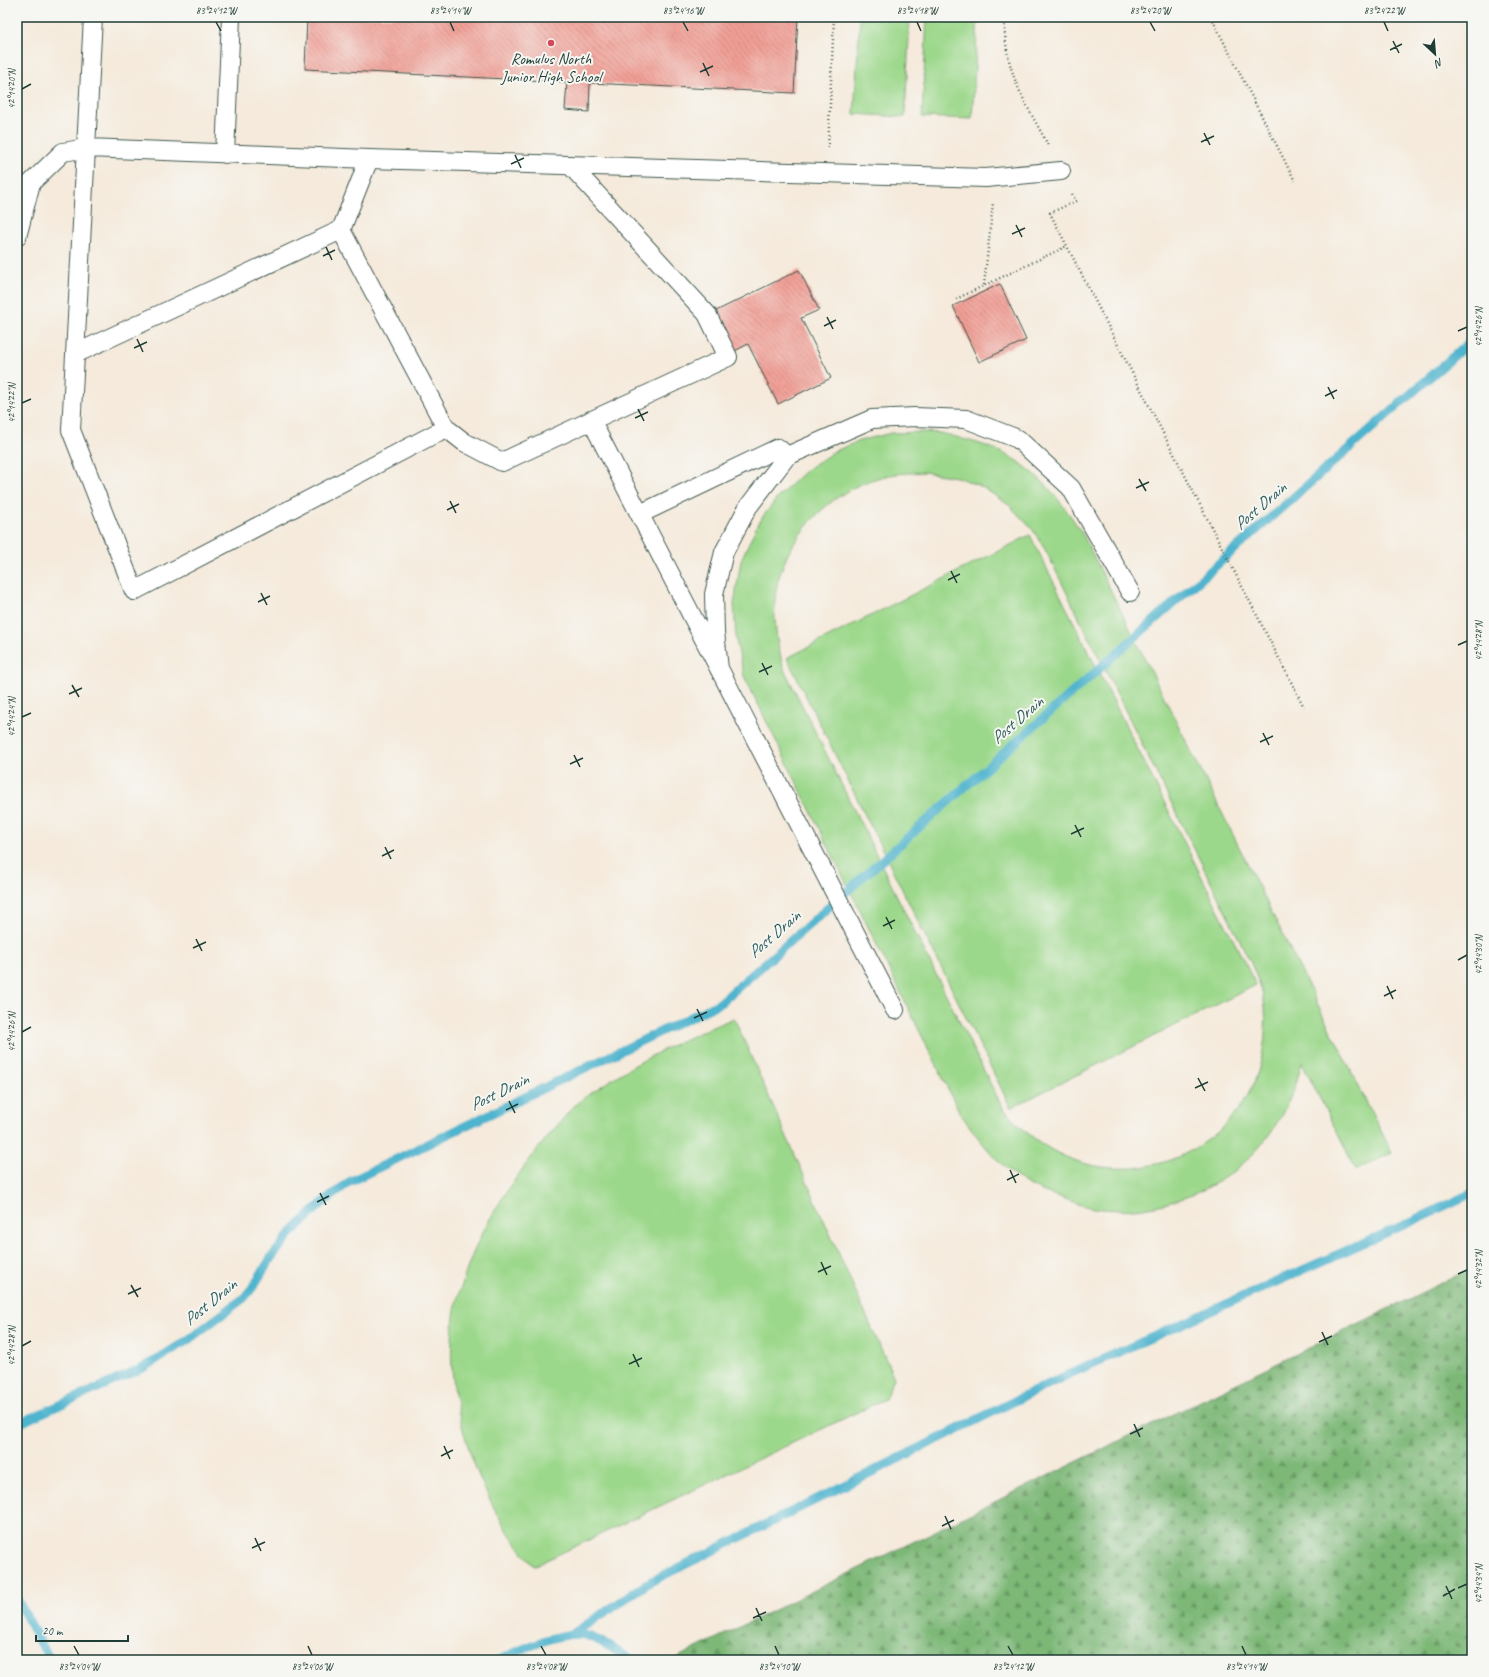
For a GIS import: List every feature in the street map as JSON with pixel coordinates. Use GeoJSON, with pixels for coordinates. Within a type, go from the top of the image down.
{"type":"FeatureCollection","features":[{"type":"Feature","properties":{"kind":"lane"},"geometry":{"type":"LineString","coordinates":[[93,17],[87,148],[70,430],[134,590],[446,428]]}},
{"type":"Feature","properties":{"kind":"lane"},"geometry":{"type":"LineString","coordinates":[[225,154],[231,17]]}},
{"type":"Feature","properties":{"kind":"lane"},"geometry":{"type":"LineString","coordinates":[[17,237],[31,183],[63,152],[87,148],[369,159],[986,178],[1061,171]]}},
{"type":"Feature","properties":{"kind":"lane"},"geometry":{"type":"LineString","coordinates":[[75,354],[341,230],[369,159]]}},
{"type":"Feature","properties":{"kind":"lane"},"geometry":{"type":"LineString","coordinates":[[341,230],[446,428],[464,442],[502,462],[728,357],[707,314],[570,165]]}},
{"type":"Feature","properties":{"kind":"lane"},"geometry":{"type":"LineString","coordinates":[[720,669],[715,632],[714,594],[724,552],[748,507],[787,456],[872,419],[914,417],[966,419],[1018,439],[1071,488],[1130,592]]}},
{"type":"Feature","properties":{"kind":"lane"},"geometry":{"type":"LineString","coordinates":[[592,420],[895,1010]]}},
{"type":"Feature","properties":{"kind":"lane"},"geometry":{"type":"LineString","coordinates":[[640,514],[778,448],[787,456]]}},
{"type":"Feature","properties":{"kind":"path"},"geometry":{"type":"LineString","coordinates":[[826,173],[834,17]]}},
{"type":"Feature","properties":{"kind":"path"},"geometry":{"type":"LineString","coordinates":[[1005,17],[1004,34],[1008,63],[1015,83],[1050,147]]}},
{"type":"Feature","properties":{"kind":"path"},"geometry":{"type":"LineString","coordinates":[[1211,17],[1295,181]]}},
{"type":"Feature","properties":{"kind":"path"},"geometry":{"type":"LineString","coordinates":[[1071,191],[1076,201],[1050,213],[1304,707]]}},
{"type":"Feature","properties":{"kind":"path"},"geometry":{"type":"LineString","coordinates":[[984,286],[994,195]]}},
{"type":"Feature","properties":{"kind":"path"},"geometry":{"type":"LineString","coordinates":[[956,298],[1067,246]]}},
{"type":"Feature","properties":{"kind":"green space"},"geometry":{"type":"Polygon","coordinates":[[[860,17],[910,17],[905,117],[854,114],[860,17]]]}},
{"type":"Feature","properties":{"kind":"green space"},"geometry":{"type":"Polygon","coordinates":[[[927,17],[978,17],[972,119],[922,117],[927,17]]]}},
{"type":"Feature","properties":{"kind":"green space"},"geometry":{"type":"Polygon","coordinates":[[[934,432],[943,433],[984,445],[1019,462],[1033,473],[1046,485],[1070,515],[1082,533],[1392,1153],[1356,1170],[1302,1063],[1295,1086],[1278,1121],[1255,1152],[1237,1169],[1216,1183],[1169,1203],[1144,1208],[1119,1210],[1090,1207],[1047,1193],[1023,1182],[1009,1171],[986,1148],[973,1131],[960,1113],[744,676],[736,640],[734,604],[741,560],[758,523],[778,497],[806,470],[835,451],[859,441],[891,433],[934,432]],[[924,472],[894,474],[871,480],[835,499],[805,528],[784,562],[776,592],[775,625],[784,669],[1003,1108],[1016,1123],[1034,1138],[1066,1157],[1096,1166],[1126,1168],[1156,1164],[1185,1154],[1211,1138],[1233,1116],[1251,1089],[1259,1070],[1265,1038],[1265,1007],[1261,989],[1250,961],[1046,551],[1033,530],[1009,505],[982,487],[957,477],[924,472]]]}},
{"type":"Feature","properties":{"kind":"green space"},"geometry":{"type":"Polygon","coordinates":[[[1030,535],[1256,985],[1011,1108],[787,658],[1030,535]]]}},
{"type":"Feature","properties":{"kind":"green space"},"geometry":{"type":"Polygon","coordinates":[[[734,1018],[894,1378],[885,1399],[534,1566],[518,1546],[491,1502],[471,1454],[457,1404],[452,1362],[453,1325],[457,1300],[469,1264],[488,1222],[512,1183],[554,1129],[575,1105],[616,1076],[649,1057],[734,1018]]]}},
{"type":"Feature","properties":{"kind":"green space"},"geometry":{"type":"Polygon","coordinates":[[[1472,1268],[1472,1660],[672,1660],[1472,1268]]]}},
{"type":"Feature","properties":{"kind":"building","name":"Romulus North Junior High School"},"geometry":{"type":"Polygon","coordinates":[[[307,17],[798,17],[794,93],[590,83],[589,112],[565,110],[567,82],[305,69],[307,17]]]}},
{"type":"Feature","properties":{"kind":"building"},"geometry":{"type":"Polygon","coordinates":[[[799,270],[819,310],[801,318],[831,378],[778,404],[748,344],[733,352],[714,312],[799,270]]]}},
{"type":"Feature","properties":{"kind":"building"},"geometry":{"type":"Polygon","coordinates":[[[1000,284],[1026,340],[979,362],[953,306],[1000,284]]]}},
{"type":"Feature","properties":{"kind":"waterway","name":"Post Drain"},"geometry":{"type":"LineString","coordinates":[[17,1425],[143,1368],[188,1340],[244,1298],[253,1287],[271,1258],[291,1233],[319,1206],[349,1182],[720,1003],[1472,340]]}},
{"type":"Feature","properties":{"kind":"waterway"},"geometry":{"type":"LineString","coordinates":[[574,1633],[650,1582],[1063,1377],[1472,1193]]}},
{"type":"Feature","properties":{"kind":"waterway"},"geometry":{"type":"LineString","coordinates":[[17,1599],[50,1660]]}},
{"type":"Feature","properties":{"kind":"waterway"},"geometry":{"type":"LineString","coordinates":[[499,1660],[555,1637],[578,1634],[588,1636],[610,1646],[631,1660]]}},
{"type":"Feature","properties":{"kind":"place","name":"Romulus North Junior High School"},"geometry":{"type":"Point","coordinates":[551,43]}}]}
